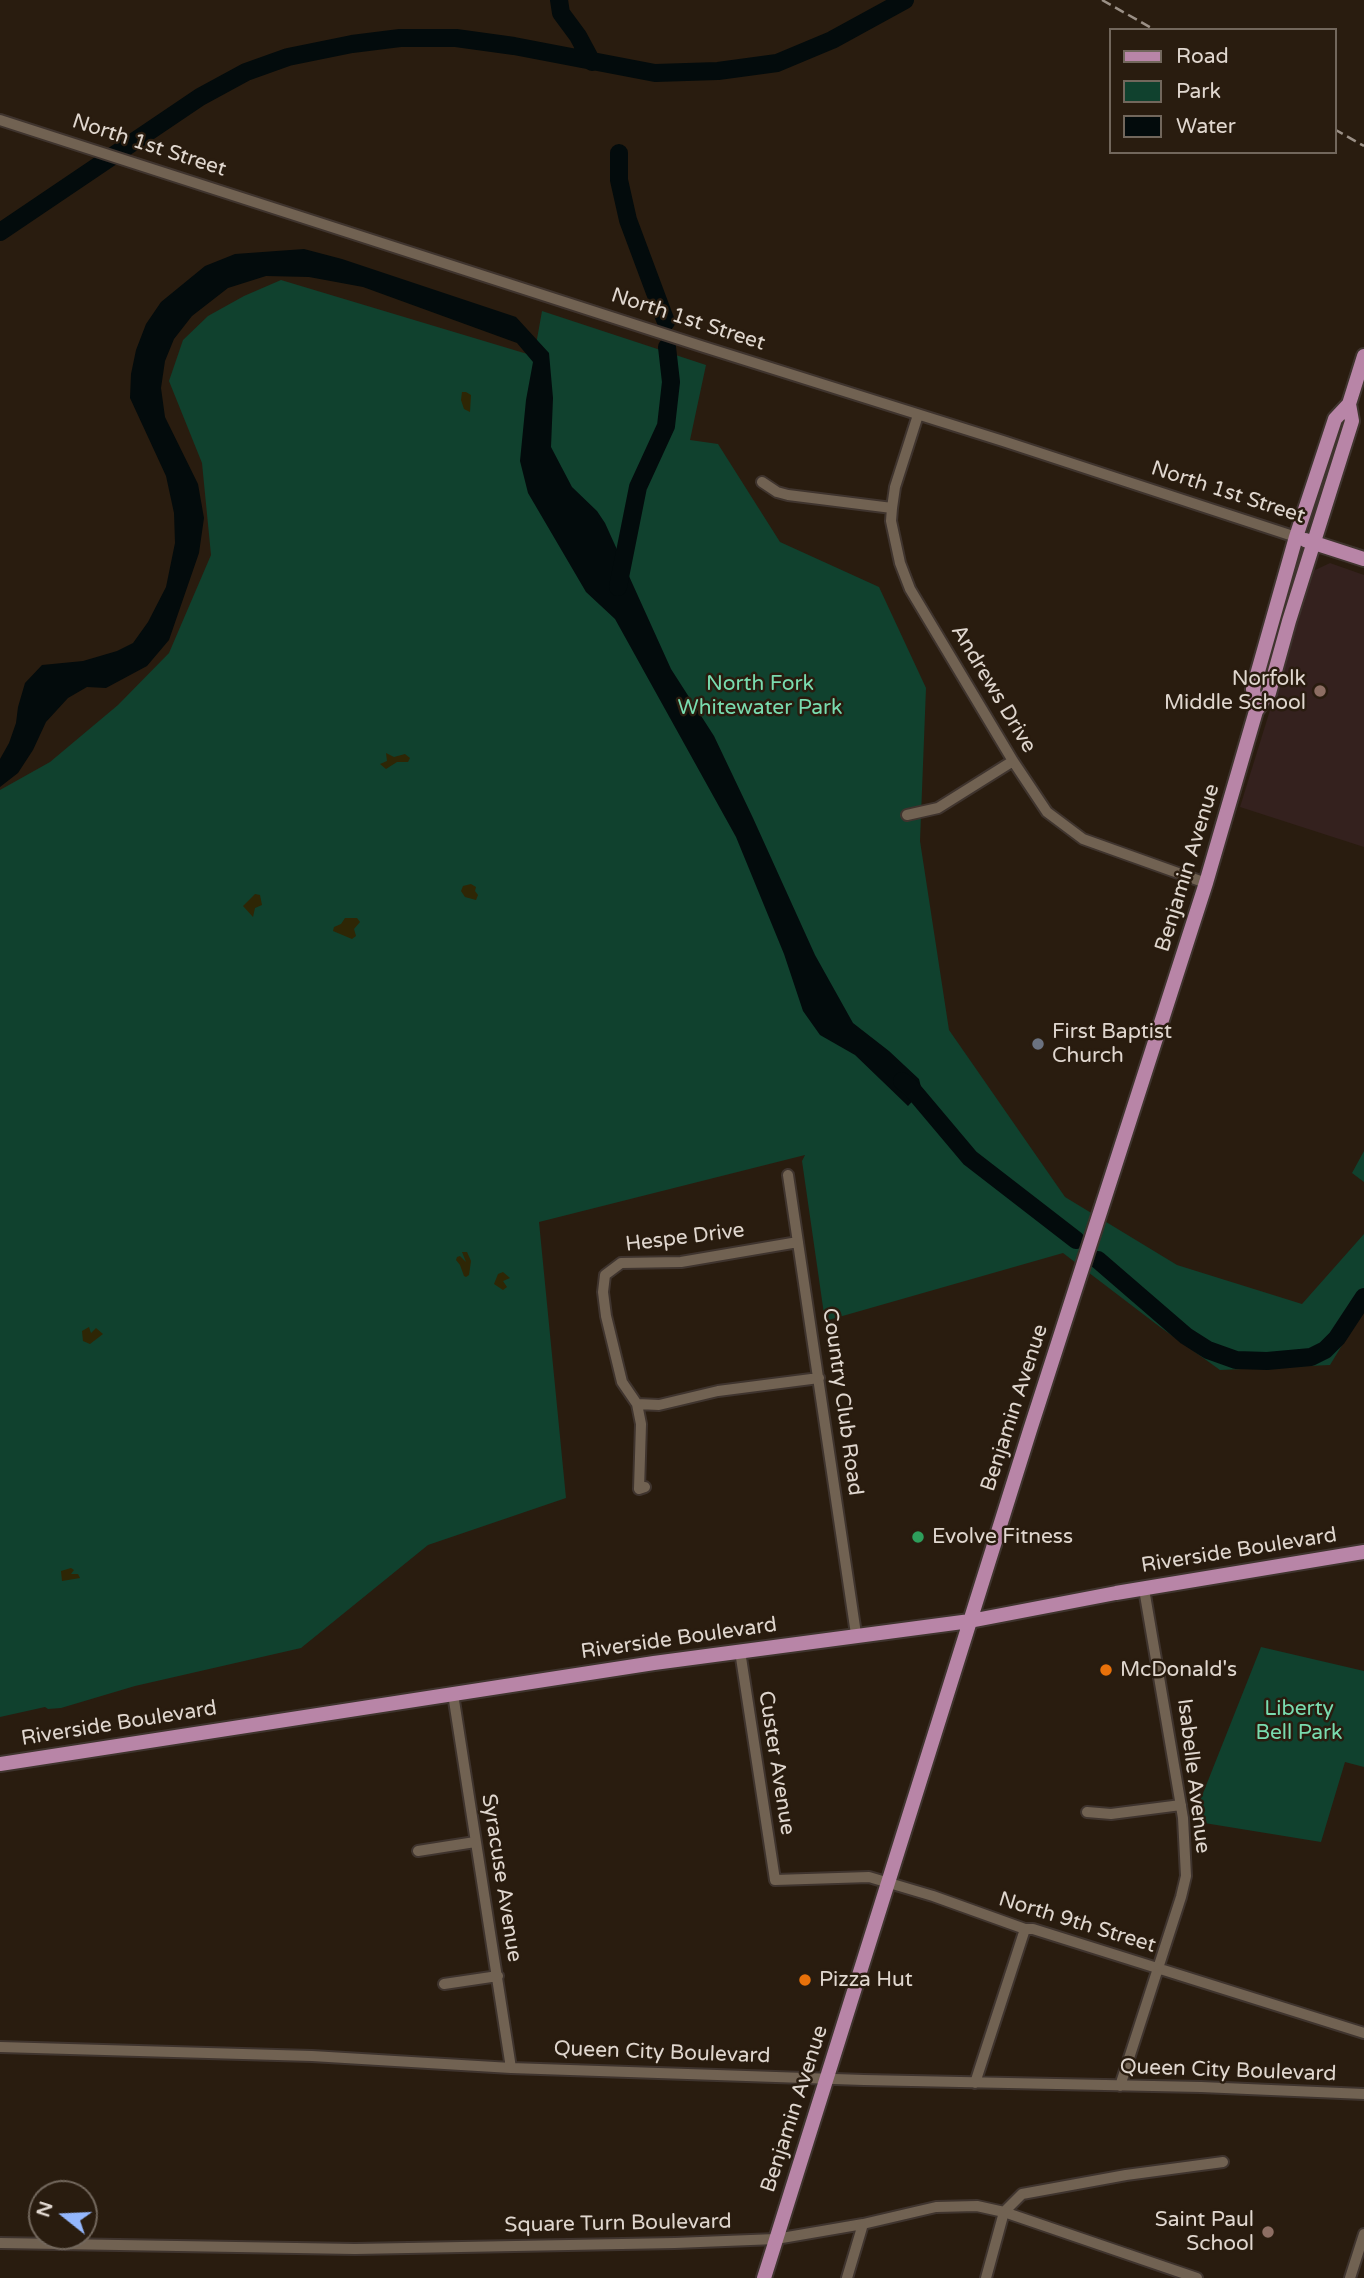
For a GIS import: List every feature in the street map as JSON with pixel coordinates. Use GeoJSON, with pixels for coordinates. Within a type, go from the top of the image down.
{"type":"FeatureCollection","features":[{"type":"Feature","properties":{"kind":"main road"},"geometry":{"type":"LineString","coordinates":[[1349,404],[1364,356]]}},
{"type":"Feature","properties":{"kind":"main road","name":"Benjamin Avenue"},"geometry":{"type":"LineString","coordinates":[[1256,711],[1253,689],[1296,537],[1335,419],[1349,404]]}},
{"type":"Feature","properties":{"kind":"main road","name":"Benjamin Avenue"},"geometry":{"type":"LineString","coordinates":[[764,2278],[970,1620],[1206,883],[1256,711],[1269,693],[1352,421],[1349,404]]}},
{"type":"Feature","properties":{"kind":"main road","name":"North 1st Street"},"geometry":{"type":"LineString","coordinates":[[1296,537],[1364,559]]}},
{"type":"Feature","properties":{"kind":"main road","name":"Riverside Boulevard"},"geometry":{"type":"LineString","coordinates":[[0,1764],[740,1651],[970,1620],[1364,1552]]}},
{"type":"Feature","properties":{"kind":"street","name":"North 1st Street"},"geometry":{"type":"LineString","coordinates":[[0,120],[1296,537]]}},
{"type":"Feature","properties":{"kind":"street","name":"Andrews Drive"},"geometry":{"type":"LineString","coordinates":[[918,415],[895,487],[892,508],[891,521],[900,563],[910,589],[1013,761],[1047,812],[1083,839],[1206,883]]}},
{"type":"Feature","properties":{"kind":"street"},"geometry":{"type":"LineString","coordinates":[[762,482],[777,492],[788,495],[892,508]]}},
{"type":"Feature","properties":{"kind":"street"},"geometry":{"type":"LineString","coordinates":[[906,815],[938,808],[1013,761]]}},
{"type":"Feature","properties":{"kind":"street","name":"Country Club Road"},"geometry":{"type":"LineString","coordinates":[[788,1175],[856,1634]]}},
{"type":"Feature","properties":{"kind":"street","name":"Hespe Drive"},"geometry":{"type":"LineString","coordinates":[[637,1404],[622,1382],[606,1316],[603,1292],[605,1275],[621,1263],[681,1262],[799,1242]]}},
{"type":"Feature","properties":{"kind":"street"},"geometry":{"type":"LineString","coordinates":[[645,1488],[639,1489],[641,1424],[637,1404],[659,1405],[718,1391],[819,1378]]}},
{"type":"Feature","properties":{"kind":"street","name":"Isabelle Avenue"},"geometry":{"type":"LineString","coordinates":[[1120,2086],[1186,1876],[1181,1805],[1144,1589]]}},
{"type":"Feature","properties":{"kind":"street","name":"Custer Avenue"},"geometry":{"type":"LineString","coordinates":[[740,1651],[775,1880]]}},
{"type":"Feature","properties":{"kind":"street","name":"Syracuse Avenue"},"geometry":{"type":"LineString","coordinates":[[453,1694],[511,2067]]}},
{"type":"Feature","properties":{"kind":"street"},"geometry":{"type":"LineString","coordinates":[[1087,1812],[1111,1814],[1181,1805]]}},
{"type":"Feature","properties":{"kind":"street"},"geometry":{"type":"LineString","coordinates":[[418,1851],[475,1842]]}},
{"type":"Feature","properties":{"kind":"street","name":"North 9th Street"},"geometry":{"type":"LineString","coordinates":[[775,1880],[869,1877],[933,1896],[1025,1929],[1033,1929],[1364,2033]]}},
{"type":"Feature","properties":{"kind":"street"},"geometry":{"type":"LineString","coordinates":[[975,2083],[1025,1929]]}},
{"type":"Feature","properties":{"kind":"street"},"geometry":{"type":"LineString","coordinates":[[443,1984],[498,1976]]}},
{"type":"Feature","properties":{"kind":"street","name":"Queen City Boulevard"},"geometry":{"type":"LineString","coordinates":[[0,2047],[298,2055],[511,2067],[975,2083],[1364,2094]]}},
{"type":"Feature","properties":{"kind":"street"},"geometry":{"type":"LineString","coordinates":[[986,2278],[1004,2212],[1022,2194],[1126,2175],[1223,2162]]}},
{"type":"Feature","properties":{"kind":"street","name":"Square Turn Boulevard"},"geometry":{"type":"LineString","coordinates":[[0,2243],[355,2249],[675,2243],[776,2239],[863,2224],[936,2207],[977,2207],[1004,2212],[1196,2278]]}},
{"type":"Feature","properties":{"kind":"street"},"geometry":{"type":"LineString","coordinates":[[847,2278],[863,2224]]}},
{"type":"Feature","properties":{"kind":"street"},"geometry":{"type":"LineString","coordinates":[[1350,2278],[1364,2234]]}},
{"type":"Feature","properties":{"kind":"shaded area","name":"Norfolk Middle School"},"geometry":{"type":"Polygon","coordinates":[[[1330,563],[1364,575],[1364,847],[1240,807],[1313,571],[1330,563]]]}},
{"type":"Feature","properties":{"kind":"green space","name":"North Fork Whitewater Park"},"geometry":{"type":"Polygon","coordinates":[[[281,280],[534,356],[542,311],[706,365],[690,440],[718,444],[780,542],[879,587],[926,688],[920,841],[949,1030],[1065,1197],[1177,1265],[1302,1304],[1364,1234],[1364,1309],[1330,1365],[1220,1370],[1063,1253],[825,1321],[802,1161],[805,1155],[539,1222],[566,1498],[428,1545],[301,1648],[135,1686],[61,1708],[45,1707],[0,1717],[0,790],[50,762],[118,705],[169,653],[211,555],[202,463],[169,381],[183,340],[208,316],[281,280]]]}},
{"type":"Feature","properties":{"kind":"green space"},"geometry":{"type":"Polygon","coordinates":[[[1364,1151],[1364,1182],[1352,1173],[1364,1151]]]}},
{"type":"Feature","properties":{"kind":"green space","name":"Liberty Bell Park"},"geometry":{"type":"Polygon","coordinates":[[[1261,1647],[1364,1671],[1364,1767],[1345,1762],[1321,1842],[1192,1821],[1261,1647]]]}},
{"type":"Feature","properties":{"kind":"sand"},"geometry":{"type":"Polygon","coordinates":[[[462,392],[471,395],[470,412],[464,409],[462,392]]]}},
{"type":"Feature","properties":{"kind":"sand"},"geometry":{"type":"Polygon","coordinates":[[[386,753],[394,757],[405,754],[410,758],[408,762],[397,762],[386,769],[380,764],[387,761],[386,753]]]}},
{"type":"Feature","properties":{"kind":"sand"},"geometry":{"type":"Polygon","coordinates":[[[471,884],[476,887],[476,900],[465,897],[461,891],[463,886],[471,884]]]}},
{"type":"Feature","properties":{"kind":"sand"},"geometry":{"type":"Polygon","coordinates":[[[255,894],[260,895],[262,905],[255,908],[253,917],[243,906],[255,894]]]}},
{"type":"Feature","properties":{"kind":"sand"},"geometry":{"type":"Polygon","coordinates":[[[345,918],[357,918],[360,922],[354,929],[356,936],[352,939],[333,931],[345,918]]]}},
{"type":"Feature","properties":{"kind":"sand"},"geometry":{"type":"Polygon","coordinates":[[[462,1252],[467,1252],[471,1261],[469,1275],[466,1277],[456,1260],[460,1256],[466,1262],[462,1252]]]}},
{"type":"Feature","properties":{"kind":"sand"},"geometry":{"type":"Polygon","coordinates":[[[503,1272],[510,1278],[503,1281],[507,1287],[503,1290],[494,1284],[498,1274],[503,1272]]]}},
{"type":"Feature","properties":{"kind":"sand"},"geometry":{"type":"Polygon","coordinates":[[[89,1327],[91,1333],[96,1328],[103,1334],[90,1344],[83,1341],[82,1331],[89,1327]]]}},
{"type":"Feature","properties":{"kind":"sand"},"geometry":{"type":"Polygon","coordinates":[[[71,1568],[74,1570],[71,1574],[78,1574],[80,1578],[62,1581],[61,1571],[71,1568]]]}},
{"type":"Feature","properties":{"kind":"water"},"geometry":{"type":"Polygon","coordinates":[[[304,249],[516,317],[549,353],[553,398],[551,447],[572,487],[597,511],[605,523],[671,669],[714,736],[815,955],[853,1023],[919,1079],[922,1091],[908,1106],[855,1055],[820,1035],[803,1011],[784,954],[736,837],[615,619],[586,592],[528,493],[520,461],[533,362],[517,343],[363,287],[309,277],[266,276],[228,288],[192,316],[174,339],[165,361],[161,388],[165,417],[198,484],[204,518],[199,553],[169,640],[147,666],[106,688],[87,687],[68,698],[46,722],[18,773],[0,787],[0,759],[16,723],[25,683],[42,665],[83,661],[117,651],[133,643],[148,622],[166,587],[175,543],[174,513],[166,476],[130,398],[136,350],[146,324],[161,302],[205,266],[235,254],[304,249]]]}},
{"type":"Feature","properties":{"kind":"waterway"},"geometry":{"type":"LineString","coordinates":[[559,0],[561,13],[592,62]]}},
{"type":"Feature","properties":{"kind":"waterway"},"geometry":{"type":"LineString","coordinates":[[0,232],[200,97],[246,72],[288,57],[352,44],[400,38],[456,38],[514,46],[655,73],[718,71],[777,63],[832,40],[905,0]]}},
{"type":"Feature","properties":{"kind":"waterway"},"geometry":{"type":"LineString","coordinates":[[619,153],[619,180],[628,220],[666,322]]}},
{"type":"Feature","properties":{"kind":"waterway"},"geometry":{"type":"LineString","coordinates":[[618,587],[638,487],[666,426],[671,382],[667,347]]}},
{"type":"Feature","properties":{"kind":"waterway"},"geometry":{"type":"LineString","coordinates":[[902,1081],[911,1088],[970,1158],[1076,1240]]}},
{"type":"Feature","properties":{"kind":"waterway"},"geometry":{"type":"LineString","coordinates":[[1098,1260],[1186,1336],[1208,1350],[1236,1360],[1267,1361],[1311,1357],[1325,1350],[1337,1338],[1364,1297]]}},
{"type":"Feature","properties":{"kind":"railway"},"geometry":{"type":"LineString","coordinates":[[1102,0],[1151,28]]}},
{"type":"Feature","properties":{"kind":"railway"},"geometry":{"type":"LineString","coordinates":[[1336,130],[1364,146]]}},
{"type":"Feature","properties":{"kind":"place","name":"Norfolk Middle School"},"geometry":{"type":"Point","coordinates":[1320,691]}},
{"type":"Feature","properties":{"kind":"place","name":"First Baptist Church"},"geometry":{"type":"Point","coordinates":[1038,1044]}},
{"type":"Feature","properties":{"kind":"place","name":"Evolve Fitness"},"geometry":{"type":"Point","coordinates":[918,1537]}},
{"type":"Feature","properties":{"kind":"place","name":"McDonald's"},"geometry":{"type":"Point","coordinates":[1106,1670]}},
{"type":"Feature","properties":{"kind":"place","name":"Pizza Hut"},"geometry":{"type":"Point","coordinates":[805,1980]}},
{"type":"Feature","properties":{"kind":"place","name":"Saint Paul School"},"geometry":{"type":"Point","coordinates":[1268,2232]}}]}
